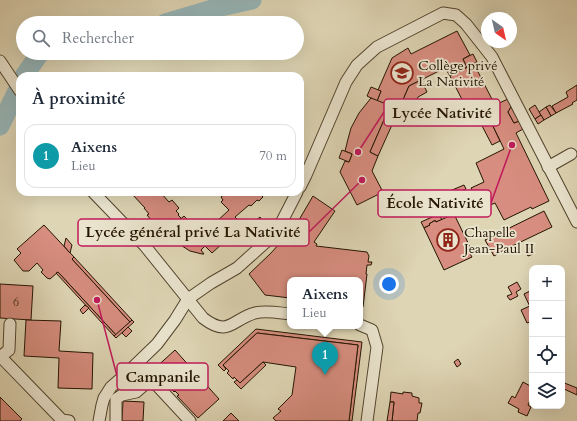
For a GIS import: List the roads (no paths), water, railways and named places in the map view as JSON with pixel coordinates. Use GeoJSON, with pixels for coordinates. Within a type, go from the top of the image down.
{"type":"FeatureCollection","features":[{"type":"Feature","properties":{"kind":"street"},"geometry":{"type":"LineString","coordinates":[[304,179],[346,82],[358,65],[377,47],[442,13],[456,15],[466,24],[492,57],[577,222]]}},
{"type":"Feature","properties":{"kind":"street"},"geometry":{"type":"LineString","coordinates":[[0,61],[16,85]]}},
{"type":"Feature","properties":{"kind":"street"},"geometry":{"type":"LineString","coordinates":[[548,167],[571,154]]}},
{"type":"Feature","properties":{"kind":"street"},"geometry":{"type":"LineString","coordinates":[[98,196],[145,246],[203,318],[214,325],[223,327],[232,325],[247,316],[256,313],[270,312],[287,314]]}},
{"type":"Feature","properties":{"kind":"street"},"geometry":{"type":"LineString","coordinates":[[99,421],[104,398],[111,387],[157,344],[175,320],[188,299],[237,268],[276,232],[295,196]]}},
{"type":"Feature","properties":{"kind":"street"},"geometry":{"type":"LineString","coordinates":[[10,324],[9,350],[0,356],[62,420],[69,421]]}},
{"type":"Feature","properties":{"kind":"street"},"geometry":{"type":"LineString","coordinates":[[363,326],[372,330],[377,347],[367,421]]}},
{"type":"Feature","properties":{"kind":"street"},"geometry":{"type":"LineString","coordinates":[[137,364],[190,421]]}},
{"type":"Feature","properties":{"kind":"street"},"geometry":{"type":"LineString","coordinates":[[116,421],[116,399],[136,392],[151,379]]}},
{"type":"Feature","properties":{"kind":"waterway"},"geometry":{"type":"LineString","coordinates":[[188,16],[252,0]]}},
{"type":"Feature","properties":{"kind":"waterway"},"geometry":{"type":"LineString","coordinates":[[27,72],[35,60]]}},
{"type":"Feature","properties":{"kind":"waterway"},"geometry":{"type":"LineString","coordinates":[[0,126],[16,93]]}},
{"type":"Feature","properties":{"kind":"place","name":"Collège privé La Nativité"},"geometry":{"type":"Point","coordinates":[402,73]}},
{"type":"Feature","properties":{"kind":"place","name":"École Nativité"},"geometry":{"type":"Point","coordinates":[512,145]}},
{"type":"Feature","properties":{"kind":"place","name":"Lycée Nativité"},"geometry":{"type":"Point","coordinates":[358,152]}},
{"type":"Feature","properties":{"kind":"place","name":"Lycée général privé La Nativité"},"geometry":{"type":"Point","coordinates":[362,180]}},
{"type":"Feature","properties":{"kind":"place","name":"Chapelle Jean-Paul II"},"geometry":{"type":"Point","coordinates":[448,240]}},
{"type":"Feature","properties":{"kind":"place","name":"Campanile"},"geometry":{"type":"Point","coordinates":[97,300]}},
{"type":"Feature","properties":{"kind":"place","name":"Aixens"},"geometry":{"type":"Point","coordinates":[325,375]}}]}
